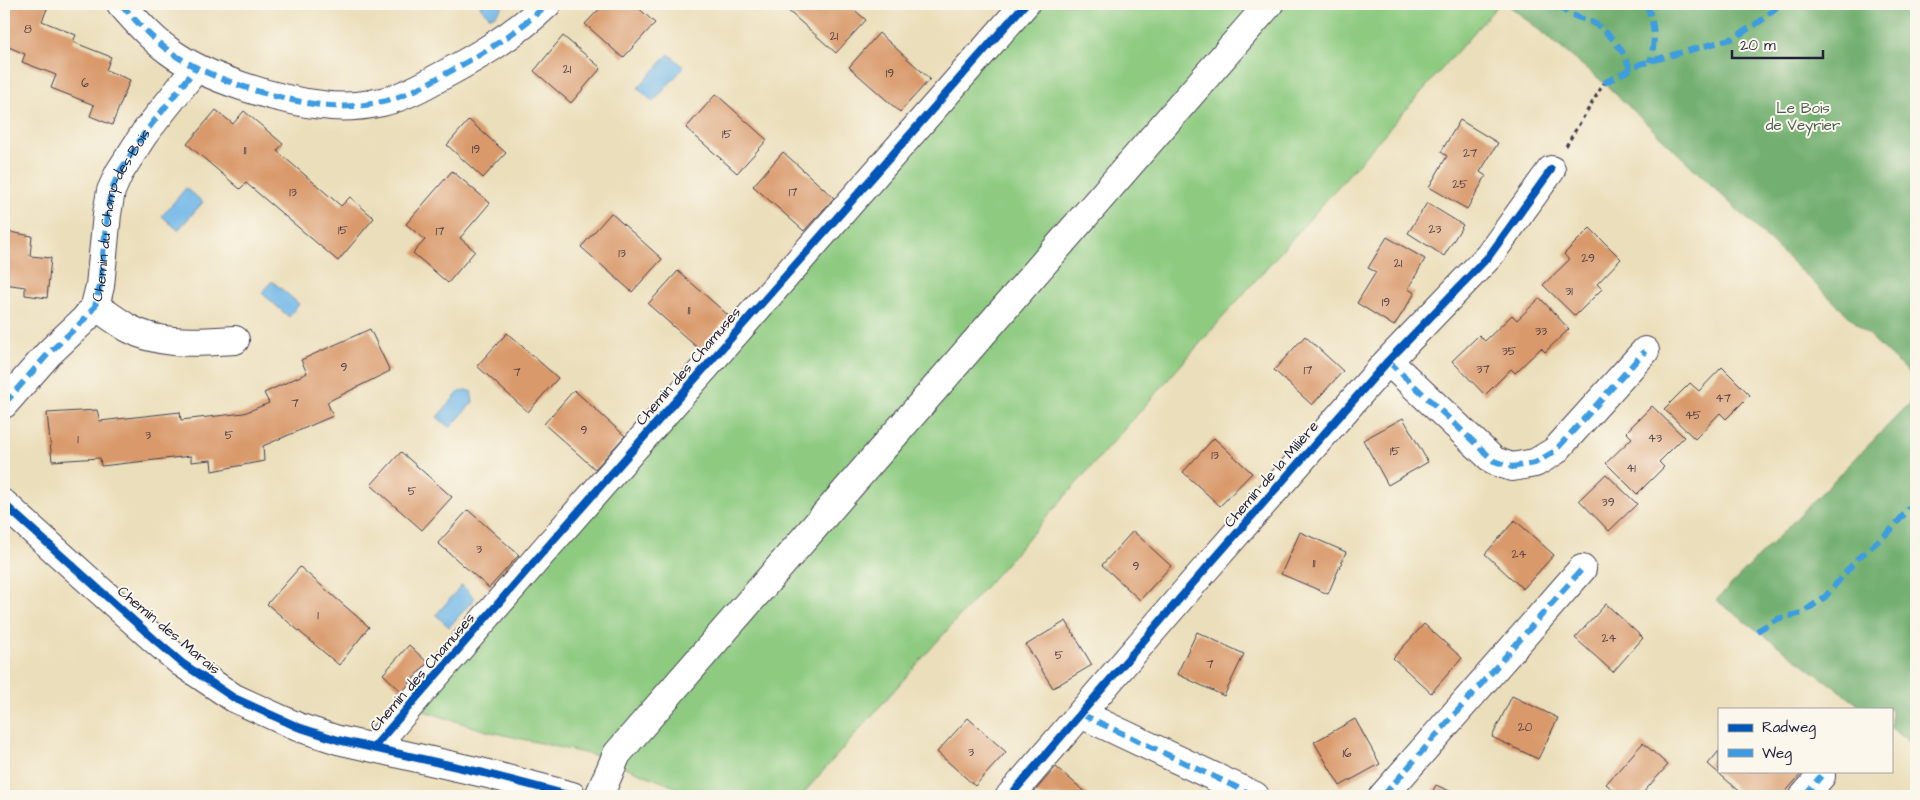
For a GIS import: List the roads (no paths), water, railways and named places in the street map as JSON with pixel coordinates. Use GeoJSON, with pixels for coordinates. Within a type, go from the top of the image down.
{"type":"FeatureCollection","features":[{"type":"Feature","properties":{"kind":"street"},"geometry":{"type":"LineString","coordinates":[[121,4],[143,29],[170,52],[196,68],[236,84],[322,105],[360,106],[384,102],[412,91],[475,59],[533,17],[547,4]]}},
{"type":"Feature","properties":{"kind":"street","name":"Chemin des Chamuses"},"geometry":{"type":"LineString","coordinates":[[373,748],[1025,4]]}},
{"type":"Feature","properties":{"kind":"street"},"geometry":{"type":"LineString","coordinates":[[599,796],[616,754],[1269,4]]}},
{"type":"Feature","properties":{"kind":"street","name":"Chemin du Champ-des-Bois"},"geometry":{"type":"LineString","coordinates":[[4,404],[49,353],[85,319],[95,306],[100,286],[107,214],[111,192],[119,173],[144,134],[196,68]]}},
{"type":"Feature","properties":{"kind":"street","name":"Chemin de la Milière"},"geometry":{"type":"LineString","coordinates":[[1010,796],[1388,361],[1489,256],[1551,170]]}},
{"type":"Feature","properties":{"kind":"street"},"geometry":{"type":"LineString","coordinates":[[95,306],[129,328],[152,337],[174,341],[200,342],[234,340]]}},
{"type":"Feature","properties":{"kind":"street"},"geometry":{"type":"LineString","coordinates":[[1388,361],[1494,461],[1512,467],[1535,463],[1555,451],[1645,351]]}},
{"type":"Feature","properties":{"kind":"street","name":"Chemin des Marais"},"geometry":{"type":"LineString","coordinates":[[4,504],[154,639],[211,684],[234,698],[298,727],[373,748],[484,773],[572,796]]}},
{"type":"Feature","properties":{"kind":"street"},"geometry":{"type":"LineString","coordinates":[[1384,796],[1582,569]]}},
{"type":"Feature","properties":{"kind":"street"},"geometry":{"type":"LineString","coordinates":[[1081,714],[1255,796]]}},
{"type":"Feature","properties":{"kind":"water"},"geometry":{"type":"Polygon","coordinates":[[[480,4],[505,4],[494,16],[489,16],[481,8],[480,4]]]}},
{"type":"Feature","properties":{"kind":"water"},"geometry":{"type":"Polygon","coordinates":[[[669,54],[684,67],[653,102],[638,88],[669,54]]]}},
{"type":"Feature","properties":{"kind":"water"},"geometry":{"type":"Polygon","coordinates":[[[186,188],[203,202],[178,230],[162,216],[186,188]]]}},
{"type":"Feature","properties":{"kind":"water"},"geometry":{"type":"Polygon","coordinates":[[[272,281],[299,304],[289,317],[262,293],[272,281]]]}},
{"type":"Feature","properties":{"kind":"water"},"geometry":{"type":"Polygon","coordinates":[[[460,391],[471,391],[473,402],[450,428],[437,417],[460,391]]]}},
{"type":"Feature","properties":{"kind":"water"},"geometry":{"type":"Polygon","coordinates":[[[462,585],[475,598],[449,627],[436,615],[462,585]]]}},
{"type":"Feature","properties":{"kind":"park label","name":"Le Bois de Veyrier"},"geometry":{"type":"Point","coordinates":[1803,116]}}]}
